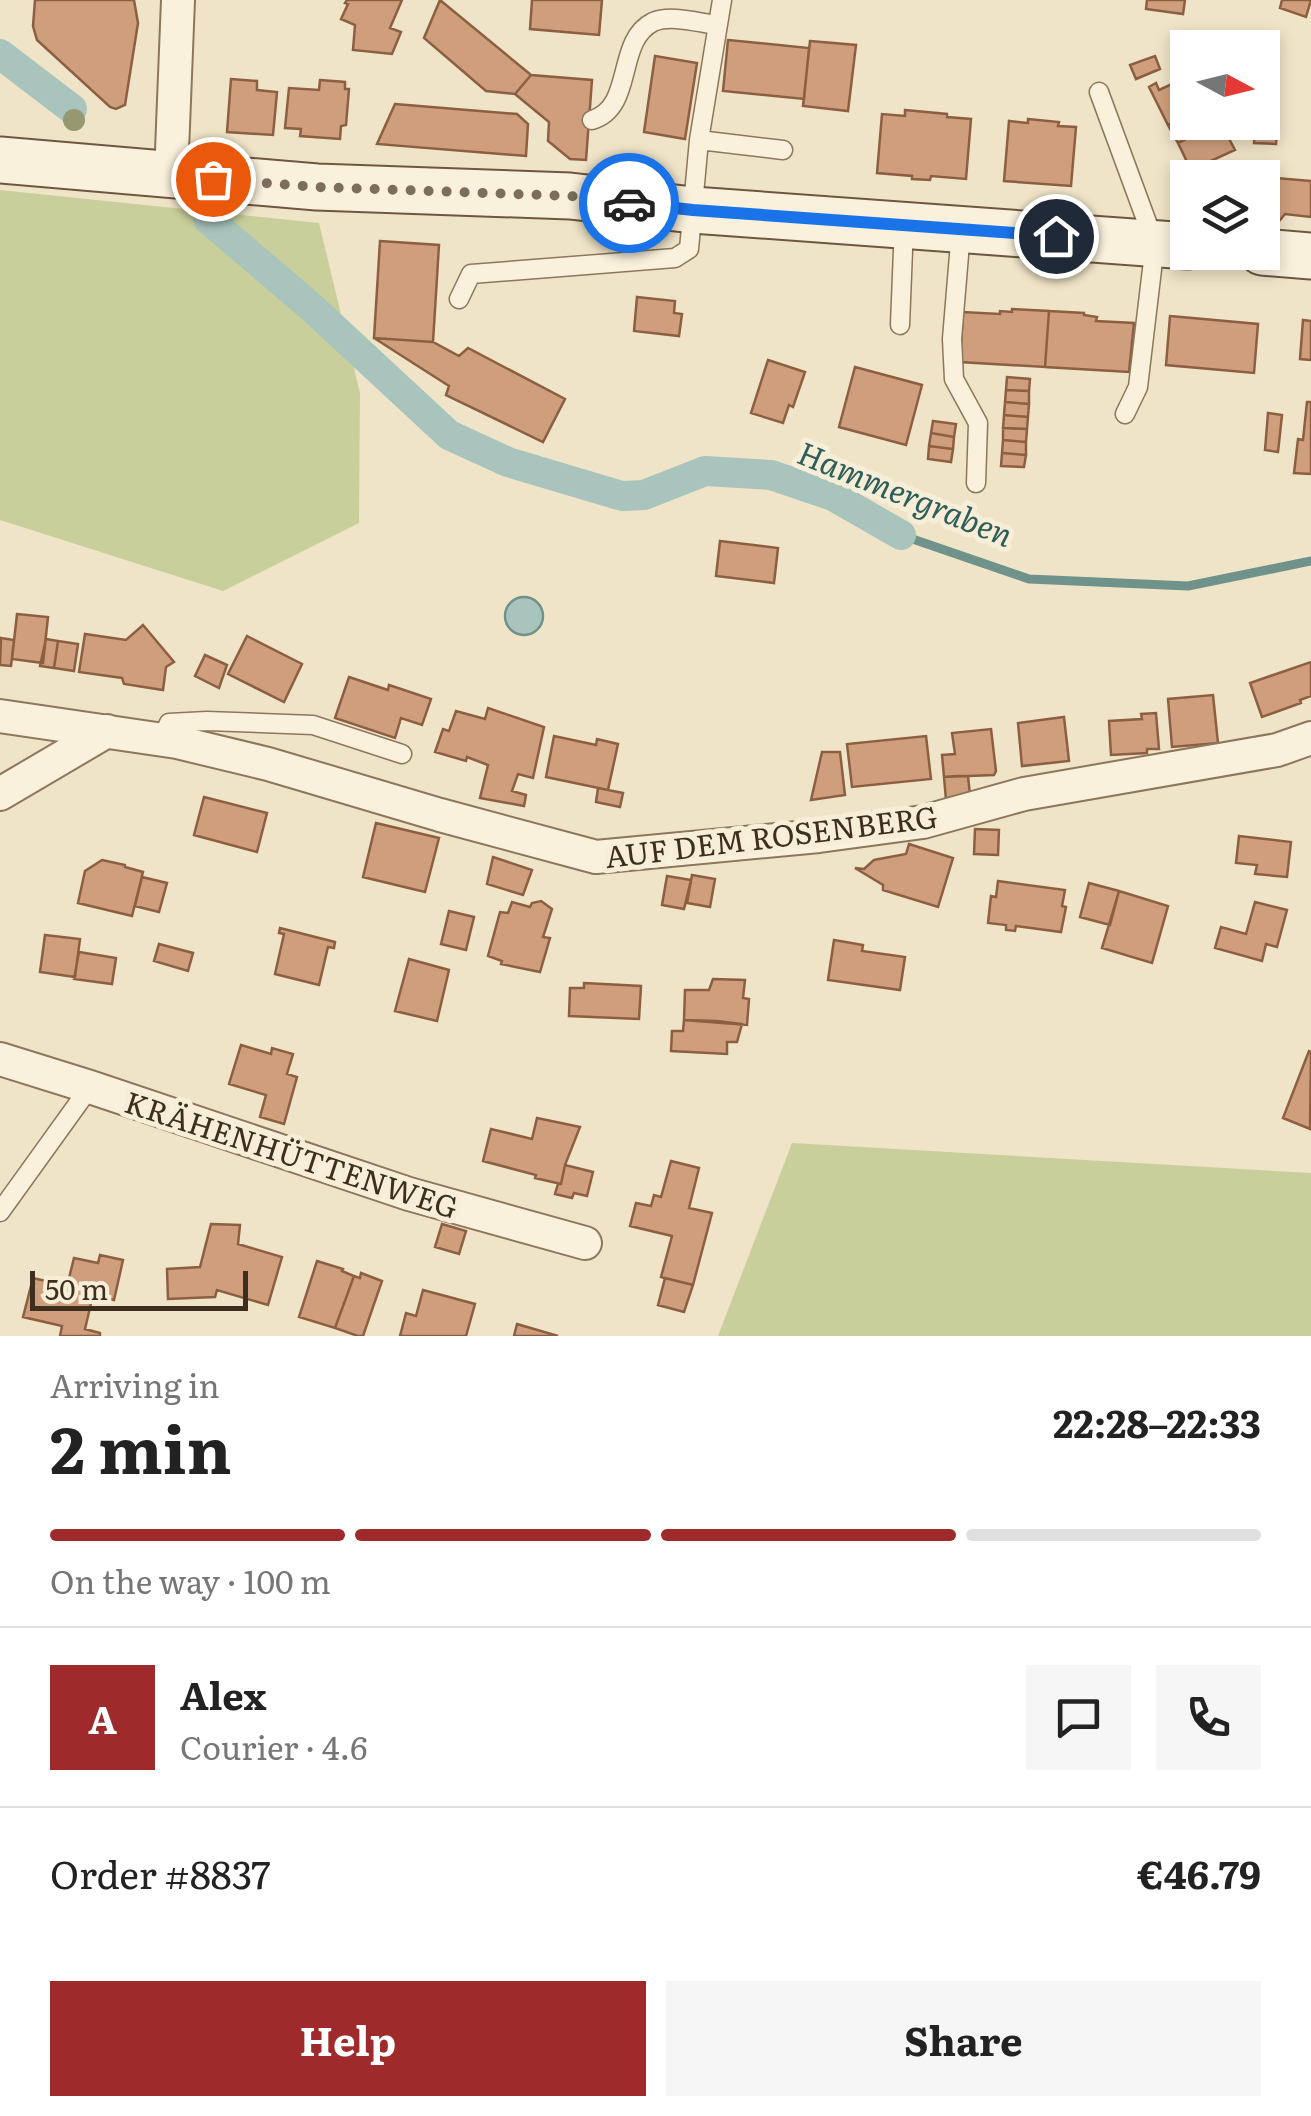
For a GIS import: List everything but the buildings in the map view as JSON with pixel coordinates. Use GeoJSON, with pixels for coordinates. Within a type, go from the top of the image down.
{"type":"FeatureCollection","features":[{"type":"Feature","properties":{"kind":"main road"},"geometry":{"type":"LineString","coordinates":[[0,160],[317,187],[570,196],[693,210],[1170,245]]}},
{"type":"Feature","properties":{"kind":"main road"},"geometry":{"type":"LineString","coordinates":[[1280,253],[1311,256]]}},
{"type":"Feature","properties":{"kind":"street"},"geometry":{"type":"LineString","coordinates":[[171,176],[178,0]]}},
{"type":"Feature","properties":{"kind":"street","name":"AUF DEM ROSENBERG"},"geometry":{"type":"LineString","coordinates":[[0,716],[162,740],[268,764],[596,858],[923,822],[1024,794],[1276,750],[1311,738]]}},
{"type":"Feature","properties":{"kind":"street"},"geometry":{"type":"LineString","coordinates":[[0,794],[107,731]]}},
{"type":"Feature","properties":{"kind":"street","name":"KRÄHENHÜTTENWEG"},"geometry":{"type":"LineString","coordinates":[[0,1059],[408,1194],[585,1244]]}},
{"type":"Feature","properties":{"kind":"lane"},"geometry":{"type":"LineString","coordinates":[[459,299],[471,274],[675,258],[688,250],[698,140],[722,0]]}},
{"type":"Feature","properties":{"kind":"lane"},"geometry":{"type":"LineString","coordinates":[[592,120],[613,106],[636,39],[653,22],[675,19],[717,25]]}},
{"type":"Feature","properties":{"kind":"lane"},"geometry":{"type":"LineString","coordinates":[[1099,92],[1170,243]]}},
{"type":"Feature","properties":{"kind":"lane"},"geometry":{"type":"LineString","coordinates":[[698,140],[783,150]]}},
{"type":"Feature","properties":{"kind":"lane"},"geometry":{"type":"LineString","coordinates":[[900,325],[904,225]]}},
{"type":"Feature","properties":{"kind":"lane"},"geometry":{"type":"LineString","coordinates":[[961,228],[952,339],[954,379],[978,423],[976,483]]}},
{"type":"Feature","properties":{"kind":"lane"},"geometry":{"type":"LineString","coordinates":[[1125,414],[1138,387],[1170,249]]}},
{"type":"Feature","properties":{"kind":"lane"},"geometry":{"type":"LineString","coordinates":[[162,740],[169,723],[207,720],[314,725],[402,754]]}},
{"type":"Feature","properties":{"kind":"lane"},"geometry":{"type":"LineString","coordinates":[[0,1212],[90,1087]]}},
{"type":"Feature","properties":{"kind":"green space"},"geometry":{"type":"Polygon","coordinates":[[[0,190],[319,223],[360,393],[359,523],[223,591],[0,520],[0,190]]]}},
{"type":"Feature","properties":{"kind":"green space"},"geometry":{"type":"Polygon","coordinates":[[[792,1143],[1311,1173],[1311,1336],[718,1336],[792,1143]]]}},
{"type":"Feature","properties":{"kind":"water"},"geometry":{"type":"Polygon","coordinates":[[[524,597],[537,603],[543,616],[537,629],[524,635],[511,629],[505,616],[511,603],[524,597]]]}},
{"type":"Feature","properties":{"kind":"waterway","name":"Hammergraben"},"geometry":{"type":"LineString","coordinates":[[0,54],[72,109]]}},
{"type":"Feature","properties":{"kind":"waterway","name":"Hammergraben"},"geometry":{"type":"LineString","coordinates":[[208,219],[310,306],[449,435],[508,462],[622,496],[644,495],[705,471],[771,475],[833,496],[901,535]]}},
{"type":"Feature","properties":{"kind":"waterway","name":"Hammergraben"},"geometry":{"type":"LineString","coordinates":[[901,535],[1029,579],[1188,586],[1311,561]]}},
{"type":"Feature","properties":{"kind":"way so far"},"geometry":{"type":"LineString","coordinates":[[213,179],[317,187],[570,196],[629,203]]}},
{"type":"Feature","properties":{"kind":"route"},"geometry":{"type":"LineString","coordinates":[[629,203],[1056,236]]}}]}
